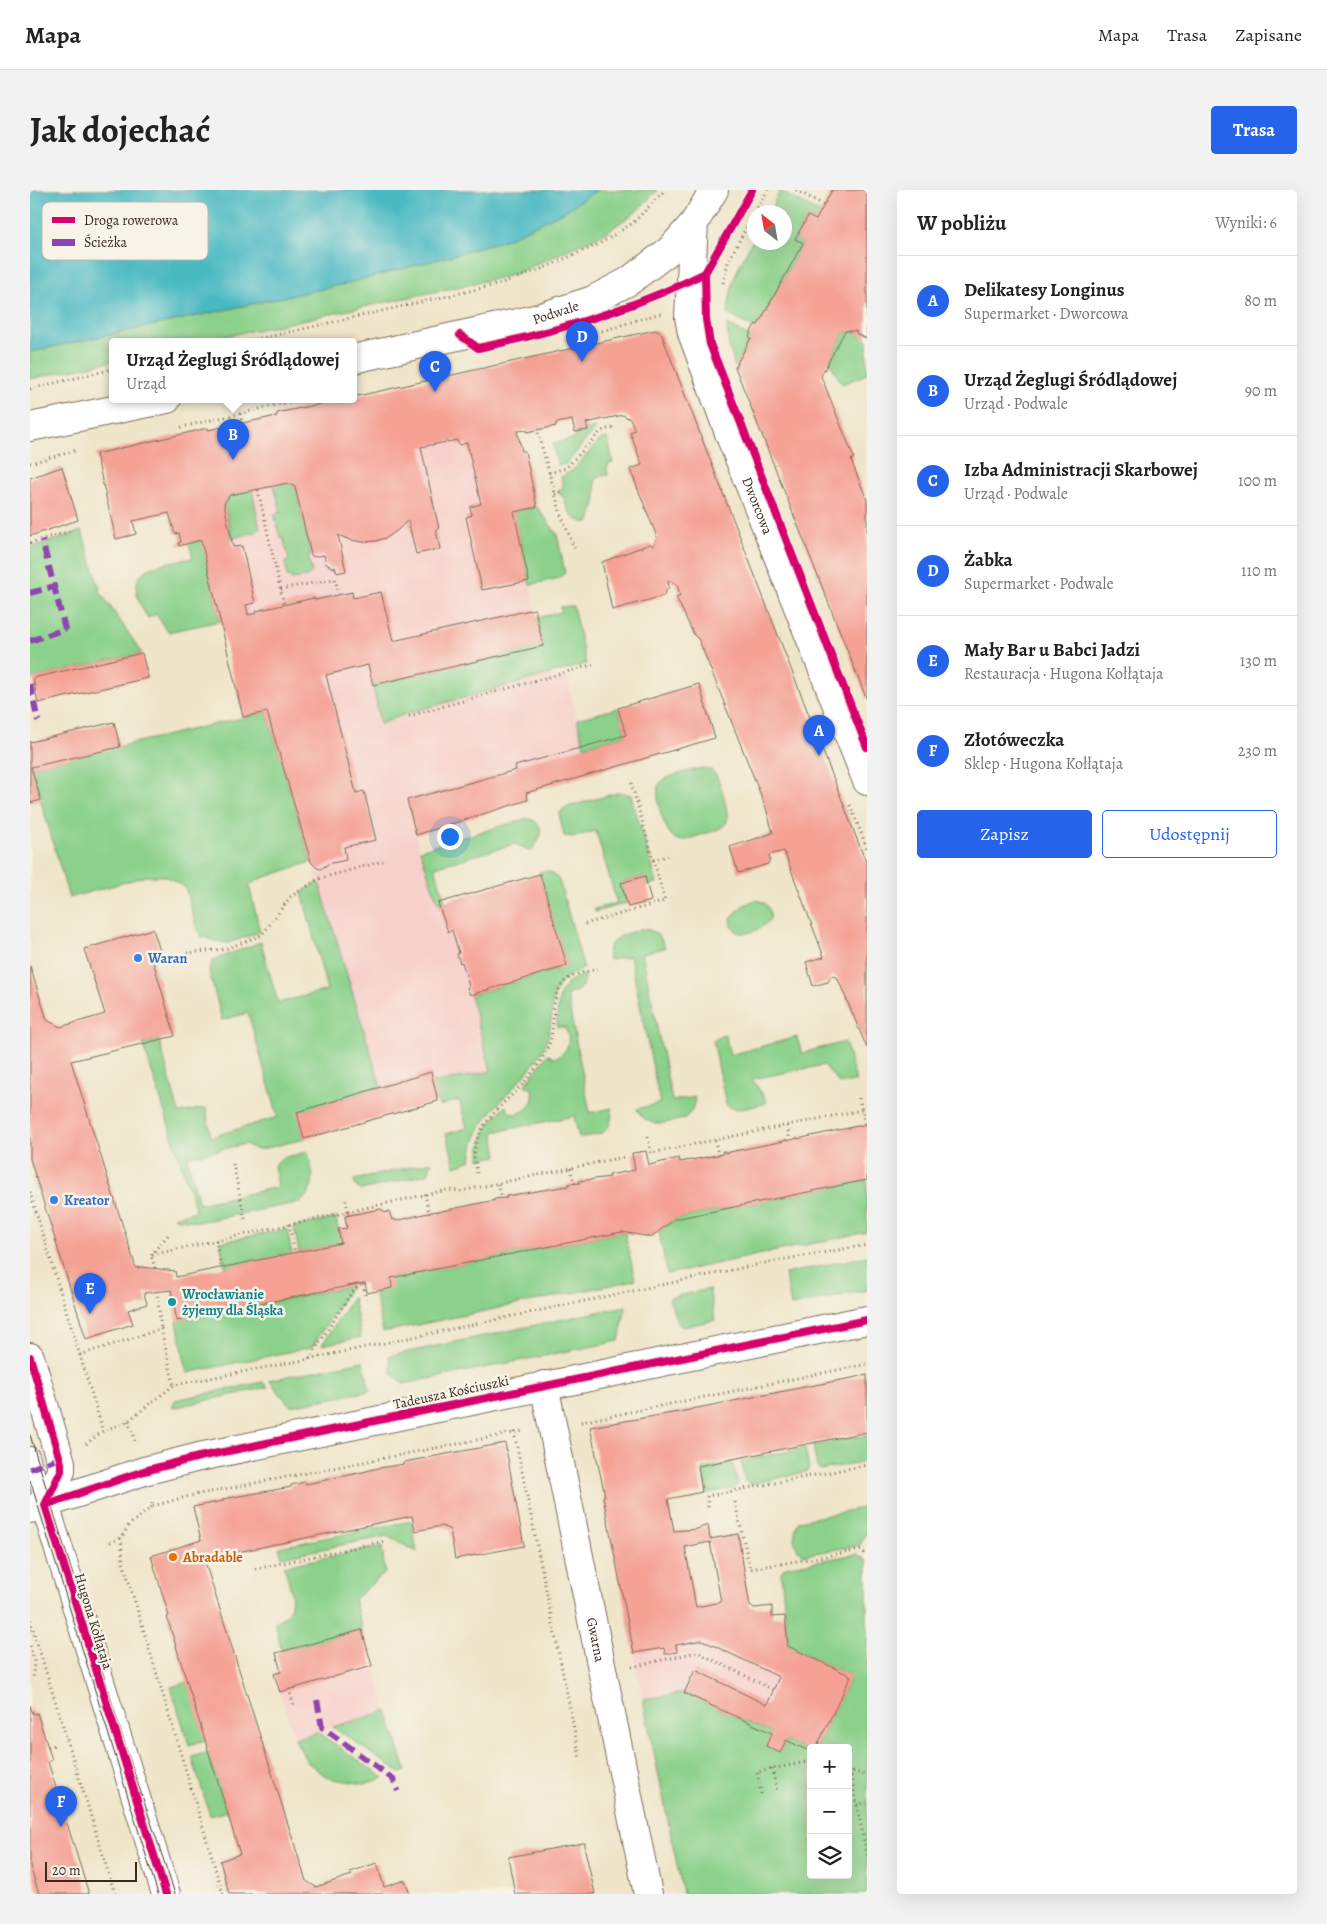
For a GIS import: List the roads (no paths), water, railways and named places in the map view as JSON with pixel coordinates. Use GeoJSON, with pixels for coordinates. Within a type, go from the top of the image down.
{"type":"FeatureCollection","features":[{"type":"Feature","properties":{"kind":"street","name":"Podwale"},"geometry":{"type":"LineString","coordinates":[[357,358],[535,320],[593,300],[640,274],[670,250],[694,223],[714,190]]}},
{"type":"Feature","properties":{"kind":"street","name":"Dworcowa"},"geometry":{"type":"LineString","coordinates":[[694,223],[689,317],[692,333],[729,433],[867,781]]}},
{"type":"Feature","properties":{"kind":"street"},"geometry":{"type":"LineString","coordinates":[[30,427],[147,403]]}},
{"type":"Feature","properties":{"kind":"street","name":"Tadeusza Kościuszki"},"geometry":{"type":"LineString","coordinates":[[35,1505],[144,1471],[199,1458],[867,1320]]}},
{"type":"Feature","properties":{"kind":"street"},"geometry":{"type":"LineString","coordinates":[[30,1357],[61,1462],[61,1471],[35,1505]]}},
{"type":"Feature","properties":{"kind":"street","name":"Gwarna"},"geometry":{"type":"LineString","coordinates":[[544,1386],[648,1894]]}},
{"type":"Feature","properties":{"kind":"street","name":"Hugona Kołłątaja"},"geometry":{"type":"LineString","coordinates":[[35,1505],[165,1894]]}},
{"type":"Feature","properties":{"kind":"lane"},"geometry":{"type":"LineString","coordinates":[[30,1456],[35,1505]]}},
{"type":"Feature","properties":{"kind":"water"},"geometry":{"type":"Polygon","coordinates":[[[30,190],[597,190],[563,212],[507,239],[450,256],[349,283],[30,352],[30,190]]]}},
{"type":"Feature","properties":{"kind":"tram line"},"geometry":{"type":"LineString","coordinates":[[30,1435],[127,1751],[175,1894]]}},
{"type":"Feature","properties":{"kind":"tram line"},"geometry":{"type":"LineString","coordinates":[[30,1480],[158,1894]]}},
{"type":"Feature","properties":{"kind":"place","name":"Żabka"},"geometry":{"type":"Point","coordinates":[582,362]}},
{"type":"Feature","properties":{"kind":"place","name":"Izba Administracji Skarbowej"},"geometry":{"type":"Point","coordinates":[435,392]}},
{"type":"Feature","properties":{"kind":"place","name":"Urząd Żeglugi Śródlądowej"},"geometry":{"type":"Point","coordinates":[233,460]}},
{"type":"Feature","properties":{"kind":"place","name":"Delikatesy Longinus"},"geometry":{"type":"Point","coordinates":[819,756]}},
{"type":"Feature","properties":{"kind":"place","name":"Waran"},"geometry":{"type":"Point","coordinates":[138,958]}},
{"type":"Feature","properties":{"kind":"place","name":"Kreator"},"geometry":{"type":"Point","coordinates":[54,1200]}},
{"type":"Feature","properties":{"kind":"place","name":"Wrocławianie żyjemy dla Śląska"},"geometry":{"type":"Point","coordinates":[172,1302]}},
{"type":"Feature","properties":{"kind":"place","name":"Mały Bar u Babci Jadzi"},"geometry":{"type":"Point","coordinates":[90,1314]}},
{"type":"Feature","properties":{"kind":"place","name":"Abradable"},"geometry":{"type":"Point","coordinates":[173,1557]}},
{"type":"Feature","properties":{"kind":"place","name":"Złotóweczka"},"geometry":{"type":"Point","coordinates":[61,1827]}}]}
